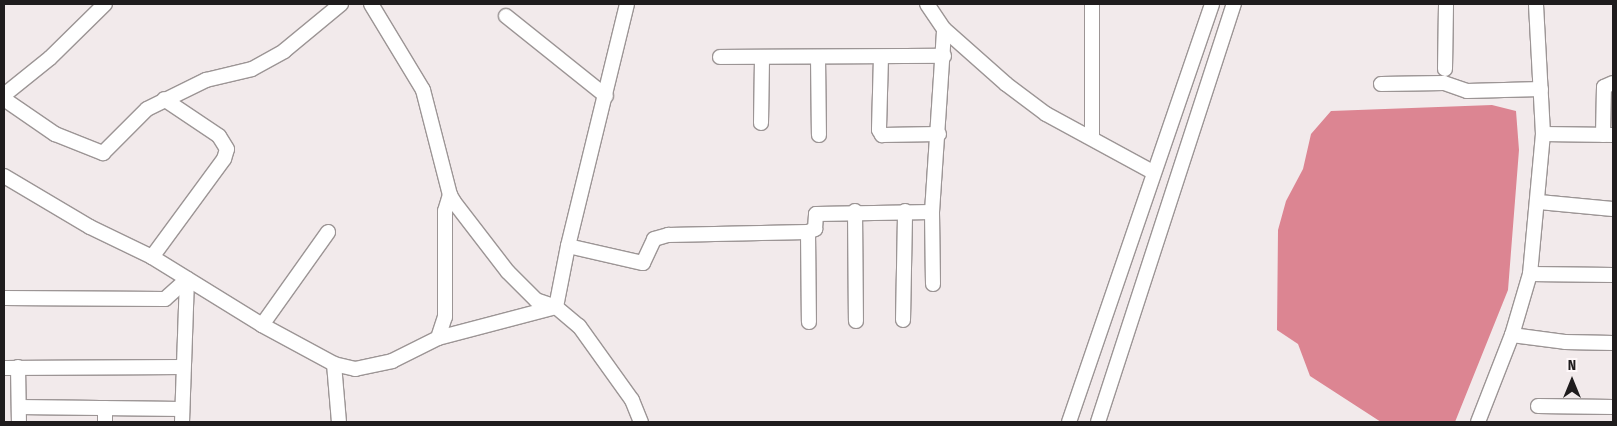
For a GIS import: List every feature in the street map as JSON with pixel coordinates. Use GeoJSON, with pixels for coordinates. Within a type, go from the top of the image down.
{"type":"FeatureCollection","features":[{"type":"Feature","properties":{"kind":"street"},"geometry":{"type":"LineString","coordinates":[[4,95],[50,58],[104,4]]}},
{"type":"Feature","properties":{"kind":"street"},"geometry":{"type":"LineString","coordinates":[[4,99],[48,130],[99,153],[108,150],[147,109],[206,80],[252,69],[284,51],[342,4]]}},
{"type":"Feature","properties":{"kind":"street"},"geometry":{"type":"LineString","coordinates":[[371,4],[423,90],[450,195],[508,272],[536,300],[556,307],[579,326],[604,358],[632,400],[641,422]]}},
{"type":"Feature","properties":{"kind":"street"},"geometry":{"type":"LineString","coordinates":[[556,307],[568,246],[627,4]]}},
{"type":"Feature","properties":{"kind":"street"},"geometry":{"type":"LineString","coordinates":[[927,4],[944,29],[1006,84],[1046,114],[1153,172]]}},
{"type":"Feature","properties":{"kind":"street"},"geometry":{"type":"LineString","coordinates":[[1092,4],[1092,138]]}},
{"type":"Feature","properties":{"kind":"street"},"geometry":{"type":"LineString","coordinates":[[1069,422],[1212,4]]}},
{"type":"Feature","properties":{"kind":"street"},"geometry":{"type":"LineString","coordinates":[[1098,422],[1234,4]]}},
{"type":"Feature","properties":{"kind":"street"},"geometry":{"type":"LineString","coordinates":[[1445,68],[1446,4]]}},
{"type":"Feature","properties":{"kind":"street"},"geometry":{"type":"LineString","coordinates":[[1478,422],[1512,335],[1530,274],[1539,202],[1543,134],[1536,4]]}},
{"type":"Feature","properties":{"kind":"street"},"geometry":{"type":"LineString","coordinates":[[506,16],[606,96]]}},
{"type":"Feature","properties":{"kind":"street"},"geometry":{"type":"LineString","coordinates":[[933,284],[932,212],[939,134],[944,29]]}},
{"type":"Feature","properties":{"kind":"street"},"geometry":{"type":"LineString","coordinates":[[720,57],[944,56]]}},
{"type":"Feature","properties":{"kind":"street"},"geometry":{"type":"LineString","coordinates":[[761,123],[762,57]]}},
{"type":"Feature","properties":{"kind":"street"},"geometry":{"type":"LineString","coordinates":[[818,57],[819,135]]}},
{"type":"Feature","properties":{"kind":"street"},"geometry":{"type":"LineString","coordinates":[[881,57],[879,130],[882,135],[939,134]]}},
{"type":"Feature","properties":{"kind":"street"},"geometry":{"type":"LineString","coordinates":[[1381,84],[1444,83],[1467,91],[1541,89]]}},
{"type":"Feature","properties":{"kind":"street"},"geometry":{"type":"LineString","coordinates":[[1543,134],[1608,135],[1604,87],[1613,83]]}},
{"type":"Feature","properties":{"kind":"street"},"geometry":{"type":"LineString","coordinates":[[152,257],[224,159],[227,149],[219,136],[164,99]]}},
{"type":"Feature","properties":{"kind":"street"},"geometry":{"type":"LineString","coordinates":[[4,176],[90,227],[152,257],[262,325],[334,364],[355,368],[392,361],[438,338],[556,307]]}},
{"type":"Feature","properties":{"kind":"street"},"geometry":{"type":"LineString","coordinates":[[438,338],[445,318],[445,211],[450,195]]}},
{"type":"Feature","properties":{"kind":"street"},"geometry":{"type":"LineString","coordinates":[[1539,202],[1613,209]]}},
{"type":"Feature","properties":{"kind":"street"},"geometry":{"type":"LineString","coordinates":[[568,246],[643,263],[654,240],[668,235],[808,232],[815,229],[816,214],[855,211],[932,212]]}},
{"type":"Feature","properties":{"kind":"street"},"geometry":{"type":"LineString","coordinates":[[855,211],[856,321]]}},
{"type":"Feature","properties":{"kind":"street"},"geometry":{"type":"LineString","coordinates":[[903,320],[905,211]]}},
{"type":"Feature","properties":{"kind":"street"},"geometry":{"type":"LineString","coordinates":[[262,325],[328,232]]}},
{"type":"Feature","properties":{"kind":"street"},"geometry":{"type":"LineString","coordinates":[[808,232],[808,322]]}},
{"type":"Feature","properties":{"kind":"street"},"geometry":{"type":"LineString","coordinates":[[1530,274],[1613,274]]}},
{"type":"Feature","properties":{"kind":"street"},"geometry":{"type":"LineString","coordinates":[[4,298],[165,299],[187,279]]}},
{"type":"Feature","properties":{"kind":"street"},"geometry":{"type":"LineString","coordinates":[[19,407],[105,408],[182,416],[187,279]]}},
{"type":"Feature","properties":{"kind":"street"},"geometry":{"type":"LineString","coordinates":[[1512,335],[1565,342],[1613,343]]}},
{"type":"Feature","properties":{"kind":"street"},"geometry":{"type":"LineString","coordinates":[[334,364],[339,422]]}},
{"type":"Feature","properties":{"kind":"street"},"geometry":{"type":"LineString","coordinates":[[19,422],[19,407],[11,368],[183,367]]}},
{"type":"Feature","properties":{"kind":"street"},"geometry":{"type":"LineString","coordinates":[[1538,406],[1613,407]]}},
{"type":"Feature","properties":{"kind":"street"},"geometry":{"type":"LineString","coordinates":[[105,408],[105,422]]}},
{"type":"Feature","properties":{"kind":"shaded area"},"geometry":{"type":"Polygon","coordinates":[[[1492,105],[1516,111],[1519,150],[1508,290],[1455,422],[1381,422],[1310,376],[1298,344],[1277,330],[1278,230],[1286,201],[1303,169],[1311,134],[1331,111],[1492,105]]]}}]}
